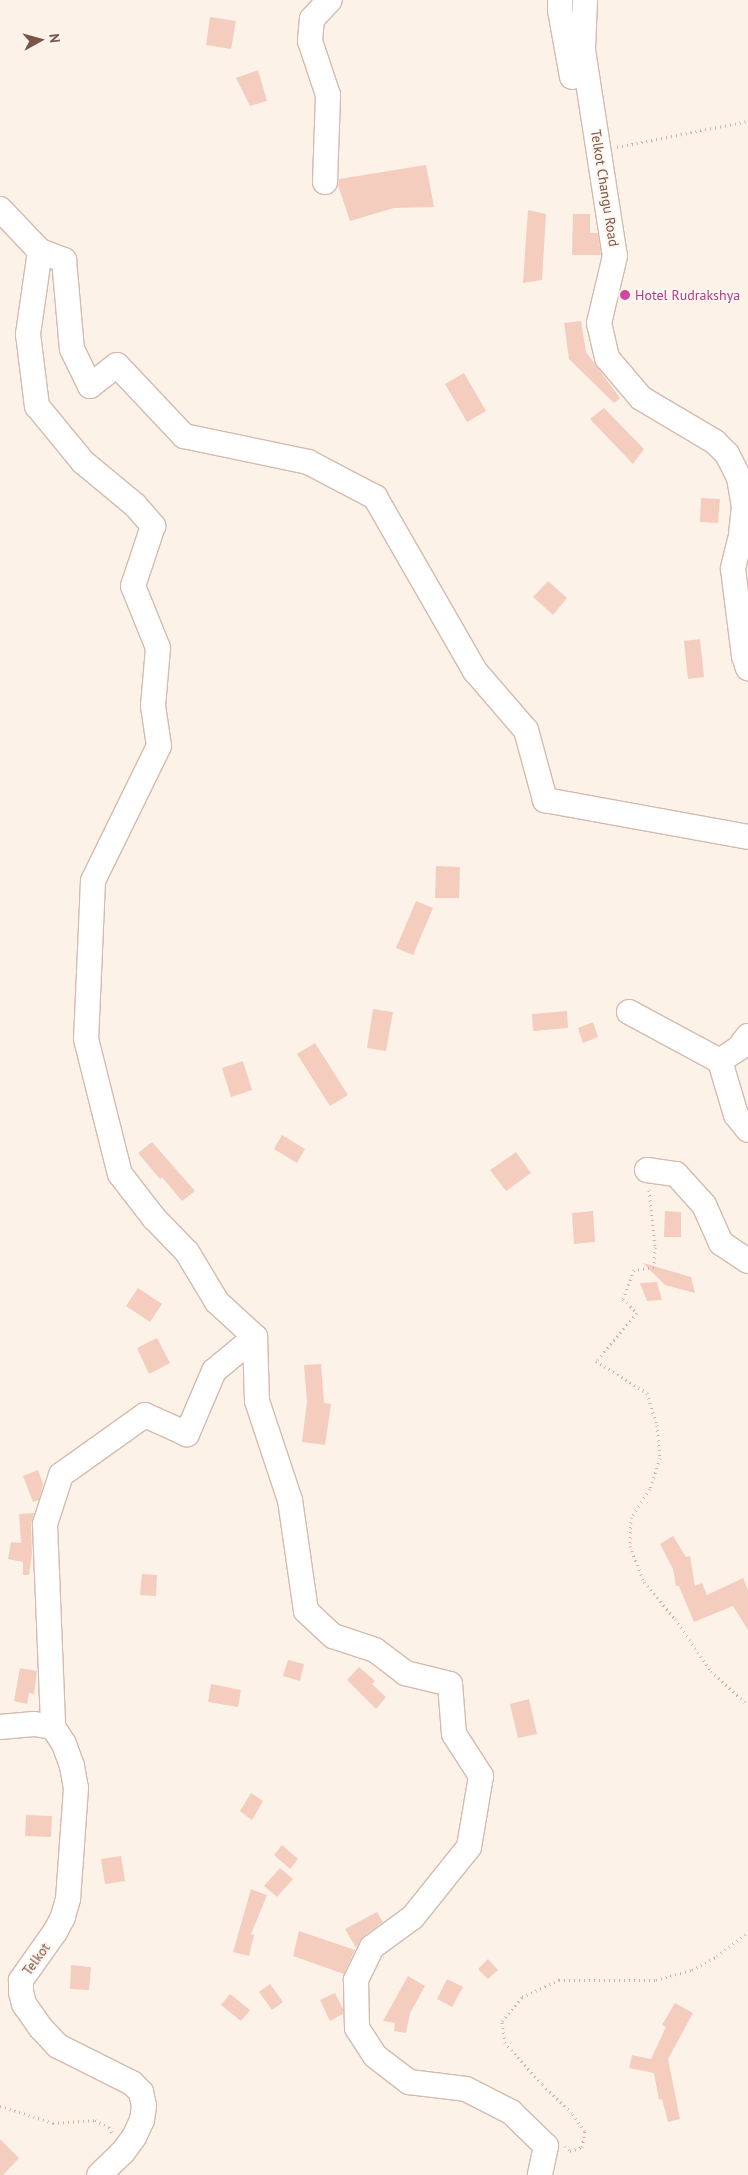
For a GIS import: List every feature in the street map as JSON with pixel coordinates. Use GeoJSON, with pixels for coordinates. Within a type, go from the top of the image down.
{"type":"FeatureCollection","features":[{"type":"Feature","properties":{"kind":"street"},"geometry":{"type":"LineString","coordinates":[[325,182],[328,95],[310,41],[312,19],[330,0]]}},
{"type":"Feature","properties":{"kind":"street"},"geometry":{"type":"LineString","coordinates":[[560,0],[560,10],[573,80],[599,150]]}},
{"type":"Feature","properties":{"kind":"street","name":"Telkot Changu Road"},"geometry":{"type":"LineString","coordinates":[[585,0],[583,50],[615,256],[599,323],[607,358],[641,398],[716,442],[726,454],[739,478],[744,506],[741,536],[733,569],[744,656],[748,668]]}},
{"type":"Feature","properties":{"kind":"street"},"geometry":{"type":"LineString","coordinates":[[0,209],[40,251],[64,260],[72,349],[90,386],[117,365],[184,436],[308,462],[375,497],[475,671],[526,730],[545,800],[748,837]]}},
{"type":"Feature","properties":{"kind":"street"},"geometry":{"type":"LineString","coordinates":[[40,251],[28,334],[37,406],[83,462],[134,505],[153,526],[133,586],[158,648],[153,706],[159,746],[93,881],[86,1039],[120,1174],[154,1218],[188,1252],[217,1302],[255,1336],[257,1401],[290,1500],[306,1611],[333,1636],[375,1650],[405,1673],[450,1684],[454,1734],[481,1776],[469,1847],[413,1917],[372,1947],[356,1980],[357,2028],[375,2056],[410,2082],[466,2089],[511,2112],[546,2146],[540,2175]]}},
{"type":"Feature","properties":{"kind":"street"},"geometry":{"type":"LineString","coordinates":[[629,1012],[720,1060],[736,1115],[748,1130]]}},
{"type":"Feature","properties":{"kind":"street"},"geometry":{"type":"LineString","coordinates":[[720,1060],[739,1048],[748,1036]]}},
{"type":"Feature","properties":{"kind":"street"},"geometry":{"type":"LineString","coordinates":[[647,1170],[676,1174],[704,1205],[722,1243],[748,1260]]}},
{"type":"Feature","properties":{"kind":"street"},"geometry":{"type":"LineString","coordinates":[[0,1727],[34,1724],[53,1727],[45,1524],[61,1475],[145,1415],[187,1434],[214,1371],[255,1336]]}},
{"type":"Feature","properties":{"kind":"street","name":"Telkot"},"geometry":{"type":"LineString","coordinates":[[53,1727],[64,1744],[76,1788],[68,1899],[63,1918],[55,1932],[21,1980],[21,1992],[24,2004],[41,2028],[58,2046],[132,2083],[141,2092],[144,2106],[142,2120],[134,2137],[123,2152],[99,2175]]}},
{"type":"Feature","properties":{"kind":"path"},"geometry":{"type":"LineString","coordinates":[[599,150],[748,120]]}},
{"type":"Feature","properties":{"kind":"path"},"geometry":{"type":"LineString","coordinates":[[647,1170],[655,1247],[654,1267],[634,1270],[624,1299],[637,1313],[596,1361],[647,1393],[658,1425],[660,1458],[650,1489],[631,1516],[630,1546],[644,1582],[675,1619],[711,1671],[748,1705]]}},
{"type":"Feature","properties":{"kind":"path"},"geometry":{"type":"LineString","coordinates":[[563,2144],[570,2151],[582,2147],[585,2131],[572,2113],[542,2084],[505,2043],[502,2021],[522,1997],[559,1980],[656,1980],[692,1970],[717,1956],[748,1933]]}},
{"type":"Feature","properties":{"kind":"path"},"geometry":{"type":"LineString","coordinates":[[0,2106],[53,2123],[95,2120],[109,2127],[123,2152]]}},
{"type":"Feature","properties":{"kind":"building"},"geometry":{"type":"Polygon","coordinates":[[[210,17],[236,21],[231,49],[206,45],[210,17]]]}},
{"type":"Feature","properties":{"kind":"building"},"geometry":{"type":"Polygon","coordinates":[[[258,70],[267,101],[250,106],[236,78],[258,70]]]}},
{"type":"Feature","properties":{"kind":"building"},"geometry":{"type":"Polygon","coordinates":[[[426,165],[434,207],[394,208],[350,221],[338,185],[339,179],[426,165]]]}},
{"type":"Feature","properties":{"kind":"building"},"geometry":{"type":"Polygon","coordinates":[[[528,210],[546,214],[542,280],[523,283],[528,210]]]}},
{"type":"Feature","properties":{"kind":"building"},"geometry":{"type":"Polygon","coordinates":[[[573,214],[590,214],[590,233],[598,233],[601,255],[572,255],[573,214]]]}},
{"type":"Feature","properties":{"kind":"building"},"geometry":{"type":"Polygon","coordinates":[[[581,321],[586,352],[620,398],[614,403],[569,359],[564,323],[581,321]]]}},
{"type":"Feature","properties":{"kind":"building"},"geometry":{"type":"Polygon","coordinates":[[[464,373],[486,411],[467,422],[445,384],[464,373]]]}},
{"type":"Feature","properties":{"kind":"building"},"geometry":{"type":"Polygon","coordinates":[[[604,408],[644,449],[633,464],[590,419],[604,408]]]}},
{"type":"Feature","properties":{"kind":"building"},"geometry":{"type":"Polygon","coordinates":[[[701,498],[720,499],[718,523],[700,522],[701,498]]]}},
{"type":"Feature","properties":{"kind":"building"},"geometry":{"type":"Polygon","coordinates":[[[548,581],[567,598],[553,615],[533,597],[548,581]]]}},
{"type":"Feature","properties":{"kind":"building"},"geometry":{"type":"Polygon","coordinates":[[[700,639],[704,677],[688,679],[684,641],[700,639]]]}},
{"type":"Feature","properties":{"kind":"building"},"geometry":{"type":"Polygon","coordinates":[[[436,866],[460,867],[459,898],[435,898],[436,866]]]}},
{"type":"Feature","properties":{"kind":"building"},"geometry":{"type":"Polygon","coordinates":[[[416,901],[433,908],[413,955],[396,948],[416,901]]]}},
{"type":"Feature","properties":{"kind":"building"},"geometry":{"type":"Polygon","coordinates":[[[373,1009],[393,1012],[386,1051],[367,1048],[373,1009]]]}},
{"type":"Feature","properties":{"kind":"building"},"geometry":{"type":"Polygon","coordinates":[[[567,1011],[568,1028],[533,1031],[532,1014],[567,1011]]]}},
{"type":"Feature","properties":{"kind":"building"},"geometry":{"type":"Polygon","coordinates":[[[593,1022],[598,1037],[583,1043],[578,1028],[593,1022]]]}},
{"type":"Feature","properties":{"kind":"building"},"geometry":{"type":"Polygon","coordinates":[[[315,1043],[348,1095],[330,1106],[297,1054],[315,1043]]]}},
{"type":"Feature","properties":{"kind":"building"},"geometry":{"type":"Polygon","coordinates":[[[243,1061],[252,1090],[231,1097],[222,1068],[243,1061]]]}},
{"type":"Feature","properties":{"kind":"building"},"geometry":{"type":"Polygon","coordinates":[[[282,1135],[305,1149],[297,1163],[274,1149],[282,1135]]]}},
{"type":"Feature","properties":{"kind":"building"},"geometry":{"type":"Polygon","coordinates":[[[152,1142],[195,1191],[182,1201],[138,1153],[152,1142]]]}},
{"type":"Feature","properties":{"kind":"building"},"geometry":{"type":"Polygon","coordinates":[[[516,1152],[531,1173],[506,1191],[490,1170],[516,1152]]]}},
{"type":"Feature","properties":{"kind":"building"},"geometry":{"type":"Polygon","coordinates":[[[593,1211],[595,1242],[574,1244],[572,1213],[593,1211]]]}},
{"type":"Feature","properties":{"kind":"building"},"geometry":{"type":"Polygon","coordinates":[[[665,1211],[681,1212],[681,1237],[664,1237],[665,1211]]]}},
{"type":"Feature","properties":{"kind":"building"},"geometry":{"type":"Polygon","coordinates":[[[643,1263],[691,1277],[695,1293],[665,1285],[643,1263]]]}},
{"type":"Feature","properties":{"kind":"building"},"geometry":{"type":"Polygon","coordinates":[[[657,1282],[662,1300],[647,1301],[640,1283],[657,1282]]]}},
{"type":"Feature","properties":{"kind":"building"},"geometry":{"type":"Polygon","coordinates":[[[138,1288],[162,1304],[150,1322],[126,1306],[138,1288]]]}},
{"type":"Feature","properties":{"kind":"building"},"geometry":{"type":"Polygon","coordinates":[[[157,1338],[170,1363],[149,1374],[137,1348],[157,1338]]]}},
{"type":"Feature","properties":{"kind":"building"},"geometry":{"type":"Polygon","coordinates":[[[321,1364],[324,1403],[331,1404],[325,1445],[302,1442],[307,1402],[304,1365],[321,1364]]]}},
{"type":"Feature","properties":{"kind":"building"},"geometry":{"type":"Polygon","coordinates":[[[38,1470],[43,1484],[39,1500],[33,1502],[23,1476],[38,1470]]]}},
{"type":"Feature","properties":{"kind":"building"},"geometry":{"type":"Polygon","coordinates":[[[34,1513],[31,1524],[32,1554],[29,1575],[23,1575],[23,1562],[8,1559],[11,1542],[21,1543],[19,1514],[34,1513]]]}},
{"type":"Feature","properties":{"kind":"building"},"geometry":{"type":"Polygon","coordinates":[[[673,1536],[686,1557],[690,1556],[695,1586],[702,1583],[707,1595],[743,1578],[748,1590],[748,1630],[733,1606],[694,1622],[679,1586],[676,1586],[673,1569],[660,1544],[673,1536]]]}},
{"type":"Feature","properties":{"kind":"building"},"geometry":{"type":"Polygon","coordinates":[[[142,1574],[157,1575],[156,1596],[140,1595],[142,1574]]]}},
{"type":"Feature","properties":{"kind":"building"},"geometry":{"type":"Polygon","coordinates":[[[288,1660],[304,1664],[300,1681],[283,1676],[288,1660]]]}},
{"type":"Feature","properties":{"kind":"building"},"geometry":{"type":"Polygon","coordinates":[[[359,1667],[375,1681],[372,1684],[386,1697],[376,1709],[347,1680],[359,1667]]]}},
{"type":"Feature","properties":{"kind":"building"},"geometry":{"type":"Polygon","coordinates":[[[20,1668],[37,1671],[34,1694],[29,1693],[27,1704],[14,1701],[20,1668]]]}},
{"type":"Feature","properties":{"kind":"building"},"geometry":{"type":"Polygon","coordinates":[[[211,1684],[241,1690],[238,1707],[208,1702],[211,1684]]]}},
{"type":"Feature","properties":{"kind":"building"},"geometry":{"type":"Polygon","coordinates":[[[529,1699],[537,1734],[518,1738],[510,1704],[529,1699]]]}},
{"type":"Feature","properties":{"kind":"building"},"geometry":{"type":"Polygon","coordinates":[[[251,1793],[263,1801],[252,1820],[240,1811],[251,1793]]]}},
{"type":"Feature","properties":{"kind":"building"},"geometry":{"type":"Polygon","coordinates":[[[26,1815],[52,1816],[51,1837],[25,1836],[26,1815]]]}},
{"type":"Feature","properties":{"kind":"building"},"geometry":{"type":"Polygon","coordinates":[[[282,1845],[298,1859],[290,1869],[274,1855],[282,1845]]]}},
{"type":"Feature","properties":{"kind":"building"},"geometry":{"type":"Polygon","coordinates":[[[121,1856],[125,1881],[105,1884],[101,1859],[121,1856]]]}},
{"type":"Feature","properties":{"kind":"building"},"geometry":{"type":"Polygon","coordinates":[[[280,1868],[293,1879],[277,1897],[264,1886],[280,1868]]]}},
{"type":"Feature","properties":{"kind":"building"},"geometry":{"type":"Polygon","coordinates":[[[251,1889],[267,1895],[251,1934],[254,1935],[249,1956],[233,1952],[251,1889]]]}},
{"type":"Feature","properties":{"kind":"building"},"geometry":{"type":"Polygon","coordinates":[[[377,1912],[383,1922],[364,1936],[356,1948],[345,1929],[377,1912]]]}},
{"type":"Feature","properties":{"kind":"building"},"geometry":{"type":"Polygon","coordinates":[[[299,1931],[355,1950],[344,1974],[293,1956],[299,1931]]]}},
{"type":"Feature","properties":{"kind":"building"},"geometry":{"type":"Polygon","coordinates":[[[488,1959],[498,1970],[488,1979],[478,1969],[488,1959]]]}},
{"type":"Feature","properties":{"kind":"building"},"geometry":{"type":"Polygon","coordinates":[[[71,1965],[91,1967],[89,1990],[70,1989],[71,1965]]]}},
{"type":"Feature","properties":{"kind":"building"},"geometry":{"type":"Polygon","coordinates":[[[408,1976],[425,1986],[410,2013],[406,2033],[394,2031],[395,2023],[383,2021],[408,1976]]]}},
{"type":"Feature","properties":{"kind":"building"},"geometry":{"type":"Polygon","coordinates":[[[447,1979],[463,1987],[452,2007],[437,1999],[447,1979]]]}},
{"type":"Feature","properties":{"kind":"building"},"geometry":{"type":"Polygon","coordinates":[[[270,1984],[283,2002],[272,2010],[259,1992],[270,1984]]]}},
{"type":"Feature","properties":{"kind":"building"},"geometry":{"type":"Polygon","coordinates":[[[335,1993],[343,2009],[343,2014],[330,2021],[320,2000],[335,1993]]]}},
{"type":"Feature","properties":{"kind":"building"},"geometry":{"type":"Polygon","coordinates":[[[230,1994],[250,2010],[241,2021],[221,2005],[230,1994]]]}},
{"type":"Feature","properties":{"kind":"building"},"geometry":{"type":"Polygon","coordinates":[[[675,2003],[693,2013],[668,2059],[680,2119],[668,2122],[662,2099],[659,2100],[654,2073],[629,2068],[632,2055],[651,2059],[666,2027],[662,2025],[675,2003]]]}},
{"type":"Feature","properties":{"kind":"building"},"geometry":{"type":"Polygon","coordinates":[[[0,2139],[19,2158],[3,2175],[0,2175],[0,2139]]]}},
{"type":"Feature","properties":{"kind":"place","name":"Hotel Rudrakshya"},"geometry":{"type":"Point","coordinates":[625,295]}}]}
